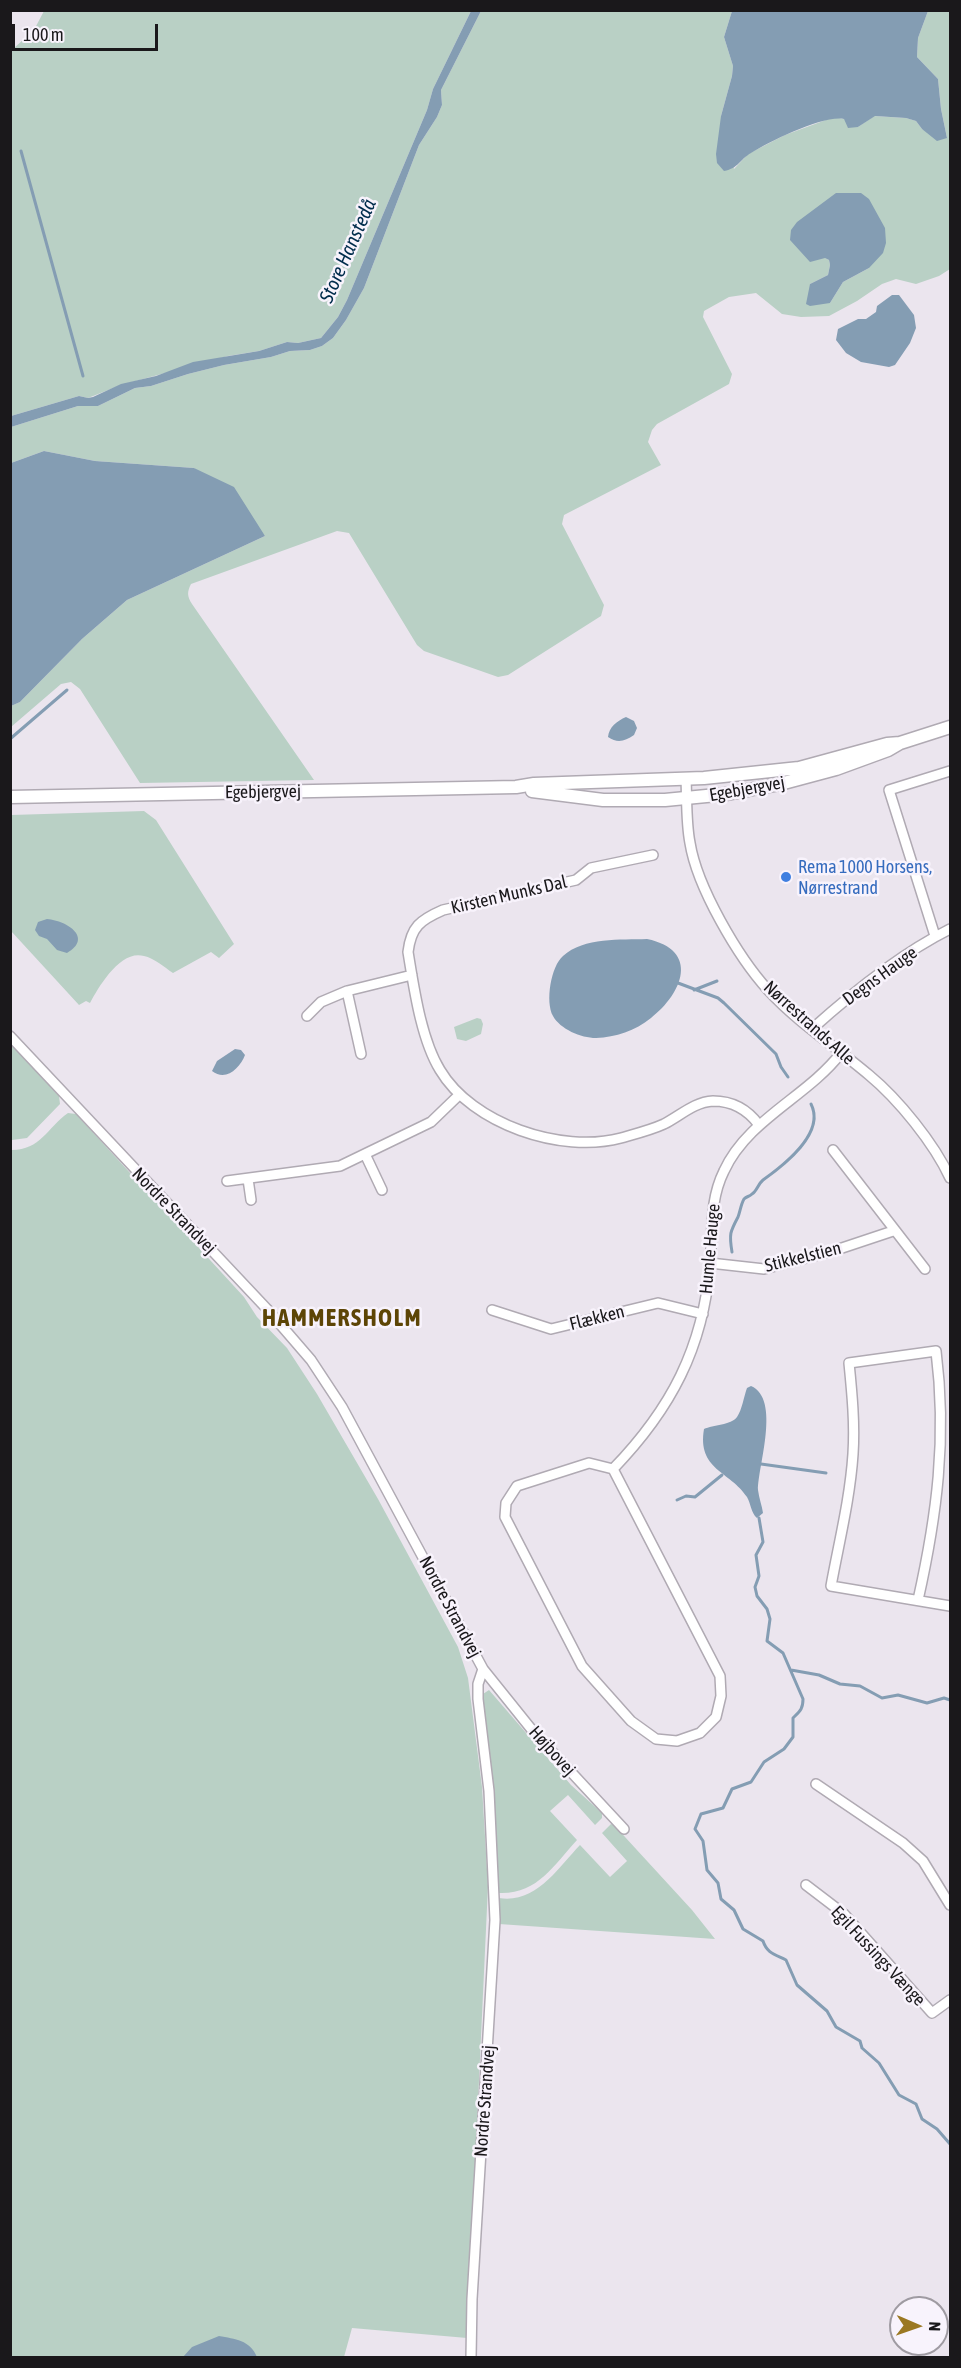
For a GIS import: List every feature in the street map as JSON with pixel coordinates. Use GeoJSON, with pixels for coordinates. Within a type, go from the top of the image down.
{"type":"FeatureCollection","features":[{"type":"Feature","properties":{"kind":"street","name":"Egebjergvej"},"geometry":{"type":"LineString","coordinates":[[516,787],[603,800],[687,799],[738,792],[808,778],[865,760],[900,743],[951,727]]}},
{"type":"Feature","properties":{"kind":"street","name":"Egebjergvej"},"geometry":{"type":"LineString","coordinates":[[10,797],[516,787],[534,784],[686,779],[799,768],[887,744],[900,743]]}},
{"type":"Feature","properties":{"kind":"street"},"geometry":{"type":"LineString","coordinates":[[687,799],[689,792],[696,787],[766,777],[799,768]]}},
{"type":"Feature","properties":{"kind":"street"},"geometry":{"type":"LineString","coordinates":[[935,936],[889,790],[951,771]]}},
{"type":"Feature","properties":{"kind":"street","name":"Nørrestrands Alle"},"geometry":{"type":"LineString","coordinates":[[686,779],[690,843],[703,885],[713,907],[746,962],[768,991],[870,1076],[907,1112],[951,1178]]}},
{"type":"Feature","properties":{"kind":"street","name":"Kirsten Munks Dal"},"geometry":{"type":"LineString","coordinates":[[653,855],[591,868],[576,880],[442,910],[426,917],[416,926],[410,938],[408,952],[430,1048],[440,1070],[459,1095],[480,1110],[529,1134],[557,1140],[587,1142],[618,1139],[663,1124],[693,1106],[711,1101],[732,1104],[750,1113],[759,1125]]}},
{"type":"Feature","properties":{"kind":"street","name":"Degns Hauge"},"geometry":{"type":"LineString","coordinates":[[812,1029],[875,978],[935,936],[951,929]]}},
{"type":"Feature","properties":{"kind":"street"},"geometry":{"type":"LineString","coordinates":[[307,1016],[321,1002],[347,991],[412,975]]}},
{"type":"Feature","properties":{"kind":"street"},"geometry":{"type":"LineString","coordinates":[[347,991],[361,1054]]}},
{"type":"Feature","properties":{"kind":"street","name":"Nordre Strandvej"},"geometry":{"type":"LineString","coordinates":[[10,1036],[267,1309],[311,1360],[342,1407],[483,1669],[478,1684],[478,1699],[489,1791],[495,1920],[472,2300],[471,2358]]}},
{"type":"Feature","properties":{"kind":"street","name":"Humle Hauge"},"geometry":{"type":"LineString","coordinates":[[613,1469],[651,1425],[671,1396],[690,1356],[703,1314],[710,1263],[712,1208],[716,1188],[736,1150],[759,1125],[817,1078],[841,1053]]}},
{"type":"Feature","properties":{"kind":"street"},"geometry":{"type":"LineString","coordinates":[[227,1181],[340,1166],[431,1122],[459,1095]]}},
{"type":"Feature","properties":{"kind":"street"},"geometry":{"type":"LineString","coordinates":[[833,1150],[893,1231],[925,1269]]}},
{"type":"Feature","properties":{"kind":"street"},"geometry":{"type":"LineString","coordinates":[[365,1154],[382,1190]]}},
{"type":"Feature","properties":{"kind":"street"},"geometry":{"type":"LineString","coordinates":[[248,1179],[251,1200]]}},
{"type":"Feature","properties":{"kind":"street","name":"Stikkelstien"},"geometry":{"type":"LineString","coordinates":[[710,1263],[764,1269],[832,1251],[893,1231]]}},
{"type":"Feature","properties":{"kind":"street","name":"Flækken"},"geometry":{"type":"LineString","coordinates":[[492,1310],[551,1329],[658,1303],[703,1314]]}},
{"type":"Feature","properties":{"kind":"street"},"geometry":{"type":"LineString","coordinates":[[918,1600],[935,1515],[942,1451],[941,1388],[936,1351],[849,1363],[853,1402],[853,1454],[849,1491],[831,1586],[951,1606]]}},
{"type":"Feature","properties":{"kind":"street"},"geometry":{"type":"LineString","coordinates":[[589,1463],[613,1469],[720,1676],[721,1696],[716,1717],[700,1733],[677,1741],[656,1739],[631,1721],[582,1666],[505,1517],[506,1503],[517,1486],[589,1463]]}},
{"type":"Feature","properties":{"kind":"street","name":"Højbovej"},"geometry":{"type":"LineString","coordinates":[[483,1669],[532,1730],[624,1829]]}},
{"type":"Feature","properties":{"kind":"street"},"geometry":{"type":"LineString","coordinates":[[816,1784],[903,1843],[923,1861],[951,1905]]}},
{"type":"Feature","properties":{"kind":"street","name":"Egil Fussings Vænge"},"geometry":{"type":"LineString","coordinates":[[806,1885],[844,1914],[932,2013],[951,2000]]}},
{"type":"Feature","properties":{"kind":"green space"},"geometry":{"type":"Polygon","coordinates":[[[44,11],[471,11],[433,89],[427,110],[347,300],[338,317],[321,338],[298,343],[287,342],[259,351],[228,356],[121,385],[88,398],[79,396],[11,416],[10,46],[14,48],[34,30],[44,11]]]}},
{"type":"Feature","properties":{"kind":"green space"},"geometry":{"type":"Polygon","coordinates":[[[481,11],[732,11],[724,37],[733,66],[732,76],[721,116],[734,169],[748,154],[785,135],[834,117],[844,119],[858,127],[874,116],[906,118],[916,121],[922,129],[947,138],[938,79],[917,57],[918,38],[928,11],[950,11],[950,269],[939,276],[916,284],[896,279],[882,284],[829,316],[801,317],[782,314],[756,293],[729,297],[704,311],[703,317],[732,374],[729,384],[657,424],[648,442],[661,465],[564,515],[562,524],[604,605],[601,616],[508,675],[498,677],[424,651],[417,645],[349,533],[337,531],[191,584],[188,594],[192,604],[314,780],[140,783],[80,689],[71,682],[61,684],[11,727],[11,706],[20,702],[82,639],[127,600],[265,536],[194,468],[95,461],[44,451],[11,463],[11,427],[78,406],[98,406],[135,388],[151,386],[188,374],[290,351],[310,350],[322,346],[333,338],[364,288],[419,145],[442,105],[441,90],[481,11]],[[825,258],[829,260],[830,265],[828,275],[810,284],[830,303],[843,282],[869,268],[825,258]]]}},
{"type":"Feature","properties":{"kind":"green space"},"geometry":{"type":"Polygon","coordinates":[[[144,811],[156,820],[234,944],[219,958],[211,952],[173,973],[148,957],[135,955],[127,958],[112,971],[90,1003],[86,1001],[79,1005],[11,931],[11,815],[144,811]]]}},
{"type":"Feature","properties":{"kind":"green space"},"geometry":{"type":"Polygon","coordinates":[[[477,1018],[481,1019],[483,1024],[481,1034],[466,1041],[457,1039],[454,1027],[477,1018]]]}},
{"type":"Feature","properties":{"kind":"green space"},"geometry":{"type":"Polygon","coordinates":[[[11,1044],[59,1096],[60,1104],[27,1138],[12,1140],[11,1044]]]}},
{"type":"Feature","properties":{"kind":"green space"},"geometry":{"type":"Polygon","coordinates":[[[68,1113],[76,1114],[244,1297],[257,1317],[287,1348],[317,1394],[378,1499],[458,1647],[468,1678],[482,1787],[488,1886],[467,2338],[352,2328],[344,2357],[11,2358],[10,1150],[29,1147],[36,1143],[68,1113]]]}},
{"type":"Feature","properties":{"kind":"green space"},"geometry":{"type":"Polygon","coordinates":[[[489,1690],[571,1785],[602,1813],[602,1818],[595,1825],[568,1795],[550,1811],[577,1840],[543,1877],[534,1884],[512,1892],[498,1893],[494,1795],[482,1701],[483,1694],[489,1690]]]}},
{"type":"Feature","properties":{"kind":"green space"},"geometry":{"type":"Polygon","coordinates":[[[611,1824],[692,1910],[715,1939],[499,1924],[499,1898],[512,1898],[535,1890],[580,1845],[610,1877],[627,1861],[602,1833],[611,1824]]]}},
{"type":"Feature","properties":{"kind":"water"},"geometry":{"type":"Polygon","coordinates":[[[471,11],[481,11],[441,90],[442,105],[419,145],[364,288],[333,338],[322,346],[310,350],[290,351],[188,374],[151,386],[135,388],[98,406],[78,406],[11,427],[11,416],[79,396],[93,397],[121,384],[156,376],[193,362],[259,351],[287,342],[298,343],[321,338],[338,317],[347,300],[427,110],[433,89],[471,11]]]}},
{"type":"Feature","properties":{"kind":"water"},"geometry":{"type":"Polygon","coordinates":[[[732,11],[928,11],[918,38],[917,57],[938,79],[947,138],[937,141],[916,121],[906,118],[875,116],[858,127],[848,128],[844,119],[835,119],[811,125],[784,136],[751,153],[733,168],[724,171],[717,163],[716,154],[721,116],[732,76],[733,66],[724,37],[732,11]]]}},
{"type":"Feature","properties":{"kind":"water"},"geometry":{"type":"Polygon","coordinates":[[[836,193],[861,193],[869,199],[885,228],[886,243],[883,253],[869,268],[843,282],[830,303],[810,306],[806,304],[810,284],[828,275],[829,260],[825,258],[810,262],[790,240],[791,230],[797,222],[836,193]]]}},
{"type":"Feature","properties":{"kind":"water"},"geometry":{"type":"Polygon","coordinates":[[[892,295],[899,295],[914,315],[916,328],[910,343],[895,365],[889,367],[861,362],[846,353],[836,340],[838,329],[858,319],[866,319],[876,312],[877,306],[892,295]]]}},
{"type":"Feature","properties":{"kind":"water"},"geometry":{"type":"Polygon","coordinates":[[[44,451],[95,461],[194,468],[234,487],[265,536],[127,600],[82,639],[20,702],[11,706],[11,463],[44,451]]]}},
{"type":"Feature","properties":{"kind":"water"},"geometry":{"type":"Polygon","coordinates":[[[626,717],[634,721],[637,728],[634,735],[621,741],[608,737],[614,725],[626,717]]]}},
{"type":"Feature","properties":{"kind":"water"},"geometry":{"type":"Polygon","coordinates":[[[47,919],[63,923],[75,931],[78,936],[78,942],[67,953],[57,950],[35,930],[38,922],[47,919]]]}},
{"type":"Feature","properties":{"kind":"water"},"geometry":{"type":"Polygon","coordinates":[[[647,939],[664,945],[674,952],[680,962],[681,973],[678,985],[671,997],[651,1018],[625,1032],[596,1038],[571,1032],[556,1021],[551,1010],[549,994],[552,976],[563,956],[581,945],[615,940],[647,939]]]}},
{"type":"Feature","properties":{"kind":"water"},"geometry":{"type":"Polygon","coordinates":[[[235,1049],[241,1050],[245,1055],[236,1069],[222,1075],[212,1071],[217,1061],[235,1049]]]}},
{"type":"Feature","properties":{"kind":"water"},"geometry":{"type":"Polygon","coordinates":[[[751,1386],[760,1393],[765,1404],[766,1418],[758,1490],[763,1513],[757,1518],[740,1488],[710,1462],[703,1443],[704,1429],[726,1423],[737,1417],[747,1388],[751,1386]]]}},
{"type":"Feature","properties":{"kind":"water"},"geometry":{"type":"Polygon","coordinates":[[[219,2336],[236,2339],[246,2344],[257,2357],[183,2357],[192,2347],[219,2336]]]}},
{"type":"Feature","properties":{"kind":"waterway"},"geometry":{"type":"LineString","coordinates":[[21,151],[83,376]]}},
{"type":"Feature","properties":{"kind":"waterway"},"geometry":{"type":"LineString","coordinates":[[10,739],[67,690]]}},
{"type":"Feature","properties":{"kind":"waterway"},"geometry":{"type":"LineString","coordinates":[[694,990],[717,981]]}},
{"type":"Feature","properties":{"kind":"waterway"},"geometry":{"type":"LineString","coordinates":[[678,983],[718,998],[724,1003],[776,1054],[788,1077]]}},
{"type":"Feature","properties":{"kind":"waterway"},"geometry":{"type":"LineString","coordinates":[[732,1252],[731,1233],[744,1199],[754,1193],[760,1183],[791,1157],[808,1137],[813,1126],[814,1115],[811,1104]]}},
{"type":"Feature","properties":{"kind":"waterway"},"geometry":{"type":"LineString","coordinates":[[761,1464],[826,1473]]}},
{"type":"Feature","properties":{"kind":"waterway"},"geometry":{"type":"LineString","coordinates":[[677,1500],[686,1496],[695,1497],[722,1475]]}},
{"type":"Feature","properties":{"kind":"waterway"},"geometry":{"type":"LineString","coordinates":[[759,1518],[763,1542],[756,1555],[759,1576],[755,1587],[757,1596],[767,1609],[770,1619],[767,1641],[783,1653],[803,1702],[801,1710],[793,1718],[793,1737],[784,1749],[764,1762],[751,1782],[732,1789],[723,1808],[701,1814],[695,1829],[703,1841],[707,1870],[718,1883],[721,1899],[734,1910],[743,1929],[763,1941],[772,1953],[786,1960],[797,1985],[827,2011],[836,2027],[860,2041],[862,2048],[879,2063],[899,2095],[916,2104],[922,2119],[937,2129],[950,2144]]}},
{"type":"Feature","properties":{"kind":"waterway"},"geometry":{"type":"LineString","coordinates":[[791,1670],[819,1675],[840,1684],[860,1686],[882,1698],[898,1695],[927,1703],[944,1698],[950,1700]]}},
{"type":"Feature","properties":{"kind":"place","name":"Rema 1000 Horsens, Nørrestrand"},"geometry":{"type":"Point","coordinates":[786,877]}},
{"type":"Feature","properties":{"kind":"district","name":"HAMMERSHOLM"},"geometry":{"type":"Point","coordinates":[342,1318]}},
{"type":"Feature","properties":{"kind":"water label","name":"Store Hanstedå"},"geometry":{"type":"Point","coordinates":[348,251]}}]}
